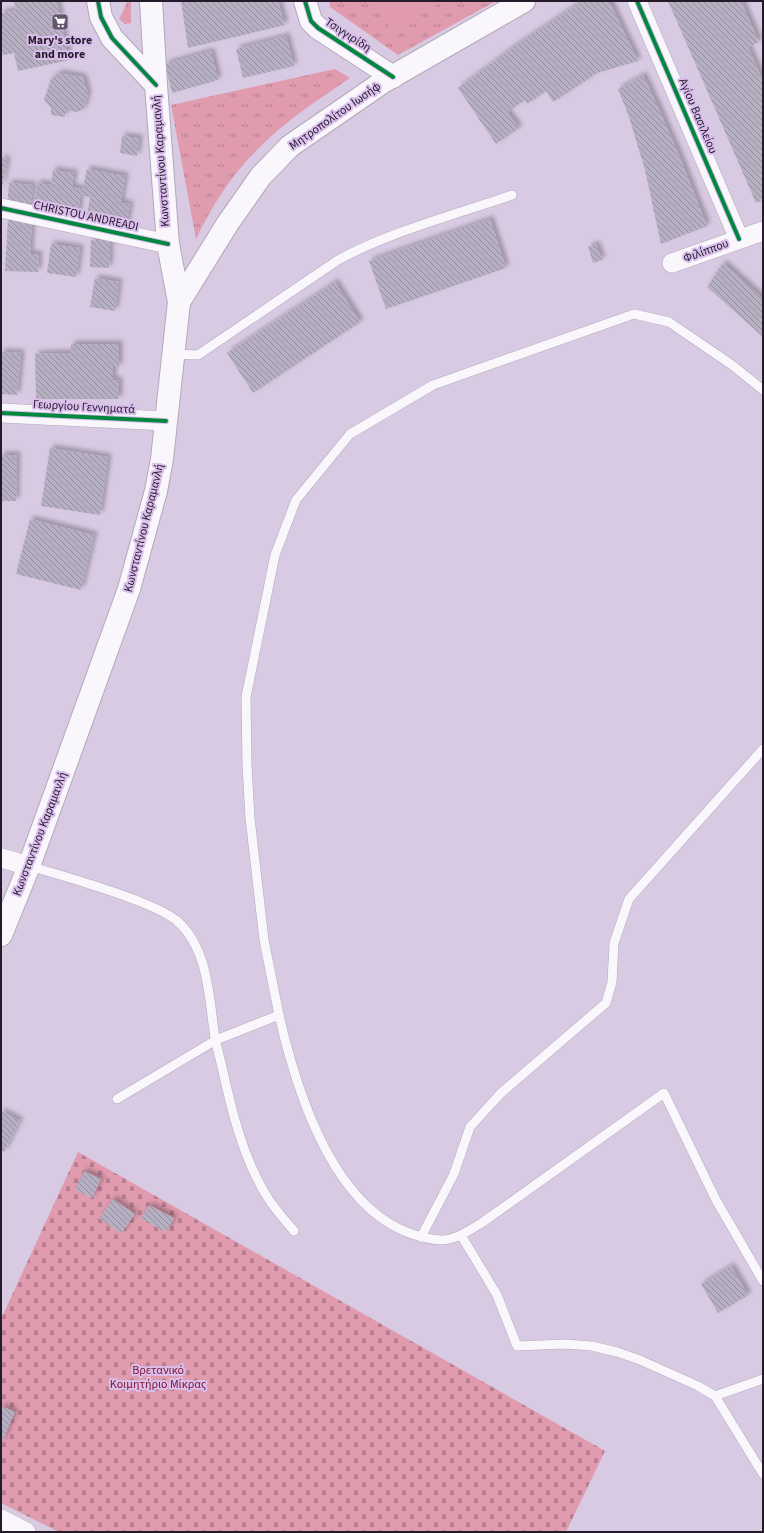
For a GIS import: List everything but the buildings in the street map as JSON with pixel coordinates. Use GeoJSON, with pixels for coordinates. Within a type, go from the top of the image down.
{"type":"FeatureCollection","features":[{"type":"Feature","properties":{"kind":"main road","name":"Κωνσταντίνου Καραμανλή"},"geometry":{"type":"LineString","coordinates":[[1,935],[30,866],[118,621],[139,556],[156,491],[166,421],[179,302],[168,244],[156,85],[112,38],[101,17],[98,1]]}},
{"type":"Feature","properties":{"kind":"main road"},"geometry":{"type":"LineString","coordinates":[[151,1],[156,85]]}},
{"type":"Feature","properties":{"kind":"main road","name":"Τσιγγιρίδη"},"geometry":{"type":"LineString","coordinates":[[305,1],[311,20],[318,28],[393,76]]}},
{"type":"Feature","properties":{"kind":"main road","name":"Μητροπολίτου Ιωσήφ"},"geometry":{"type":"LineString","coordinates":[[179,302],[228,223],[261,176],[290,146],[393,76],[524,1]]}},
{"type":"Feature","properties":{"kind":"street","name":"Αγίου Βασιλείου"},"geometry":{"type":"LineString","coordinates":[[637,1],[740,239]]}},
{"type":"Feature","properties":{"kind":"street","name":"CHRISTOU ANDREADI"},"geometry":{"type":"LineString","coordinates":[[1,208],[168,244]]}},
{"type":"Feature","properties":{"kind":"street","name":"Φιλίππου"},"geometry":{"type":"LineString","coordinates":[[672,263],[763,231]]}},
{"type":"Feature","properties":{"kind":"street","name":"Γεωργίου Γεννηματά"},"geometry":{"type":"LineString","coordinates":[[1,413],[166,421]]}},
{"type":"Feature","properties":{"kind":"street"},"geometry":{"type":"LineString","coordinates":[[1,858],[30,866]]}},
{"type":"Feature","properties":{"kind":"street"},"geometry":{"type":"LineString","coordinates":[[1,1519],[26,1532]]}},
{"type":"Feature","properties":{"kind":"lane"},"geometry":{"type":"LineString","coordinates":[[173,354],[198,355],[338,260],[358,249],[512,195]]}},
{"type":"Feature","properties":{"kind":"lane"},"geometry":{"type":"LineString","coordinates":[[763,390],[732,365],[669,322],[634,314],[433,385],[350,434],[296,500],[275,555],[246,697],[247,765],[251,825],[264,940],[279,1015],[286,1045],[304,1100],[322,1142],[337,1169],[360,1200],[376,1215],[390,1225],[421,1237],[435,1240],[449,1239],[461,1235],[482,1222],[664,1093],[716,1200],[763,1281]]}},
{"type":"Feature","properties":{"kind":"lane"},"geometry":{"type":"LineString","coordinates":[[421,1237],[454,1174],[470,1127],[501,1093],[606,1003],[612,982],[614,943],[630,899],[763,749]]}},
{"type":"Feature","properties":{"kind":"lane"},"geometry":{"type":"LineString","coordinates":[[30,866],[118,893],[165,912],[177,921],[194,942],[200,954],[209,993],[216,1040],[230,1101],[250,1164],[263,1190],[275,1208],[294,1231]]}},
{"type":"Feature","properties":{"kind":"lane"},"geometry":{"type":"LineString","coordinates":[[117,1099],[216,1040],[279,1015]]}},
{"type":"Feature","properties":{"kind":"lane"},"geometry":{"type":"LineString","coordinates":[[461,1235],[497,1295],[517,1346],[565,1344],[592,1346],[617,1352],[640,1360],[698,1386],[715,1396],[763,1474]]}},
{"type":"Feature","properties":{"kind":"lane"},"geometry":{"type":"LineString","coordinates":[[715,1396],[763,1379]]}},
{"type":"Feature","properties":{"kind":"green space"},"geometry":{"type":"Polygon","coordinates":[[[127,1],[131,1],[131,23],[125,24],[119,19],[127,1]]]}},
{"type":"Feature","properties":{"kind":"green space"},"geometry":{"type":"Polygon","coordinates":[[[329,1],[496,1],[398,55],[330,7],[329,1]]]}},
{"type":"Feature","properties":{"kind":"green space"},"geometry":{"type":"Polygon","coordinates":[[[376,1],[445,1],[391,29],[376,1]]]}},
{"type":"Feature","properties":{"kind":"green space"},"geometry":{"type":"Polygon","coordinates":[[[335,69],[350,78],[279,129],[248,159],[223,191],[196,239],[171,105],[335,69]]]}},
{"type":"Feature","properties":{"kind":"green space","name":"Βρετανικό Κοιμητήριο Μίκρας"},"geometry":{"type":"Polygon","coordinates":[[[78,1152],[605,1451],[566,1532],[59,1532],[1,1503],[1,1319],[78,1152]]]}},
{"type":"Feature","properties":{"kind":"cycle path"},"geometry":{"type":"LineString","coordinates":[[98,1],[101,17],[112,38],[156,85]]}},
{"type":"Feature","properties":{"kind":"cycle path"},"geometry":{"type":"LineString","coordinates":[[305,1],[311,21],[318,28],[393,77]]}},
{"type":"Feature","properties":{"kind":"cycle path"},"geometry":{"type":"LineString","coordinates":[[637,1],[739,239]]}},
{"type":"Feature","properties":{"kind":"cycle path"},"geometry":{"type":"LineString","coordinates":[[1,208],[168,244]]}},
{"type":"Feature","properties":{"kind":"cycle path"},"geometry":{"type":"LineString","coordinates":[[1,413],[166,421]]}},
{"type":"Feature","properties":{"kind":"place","name":"Mary's store and more"},"geometry":{"type":"Point","coordinates":[60,22]}}]}
